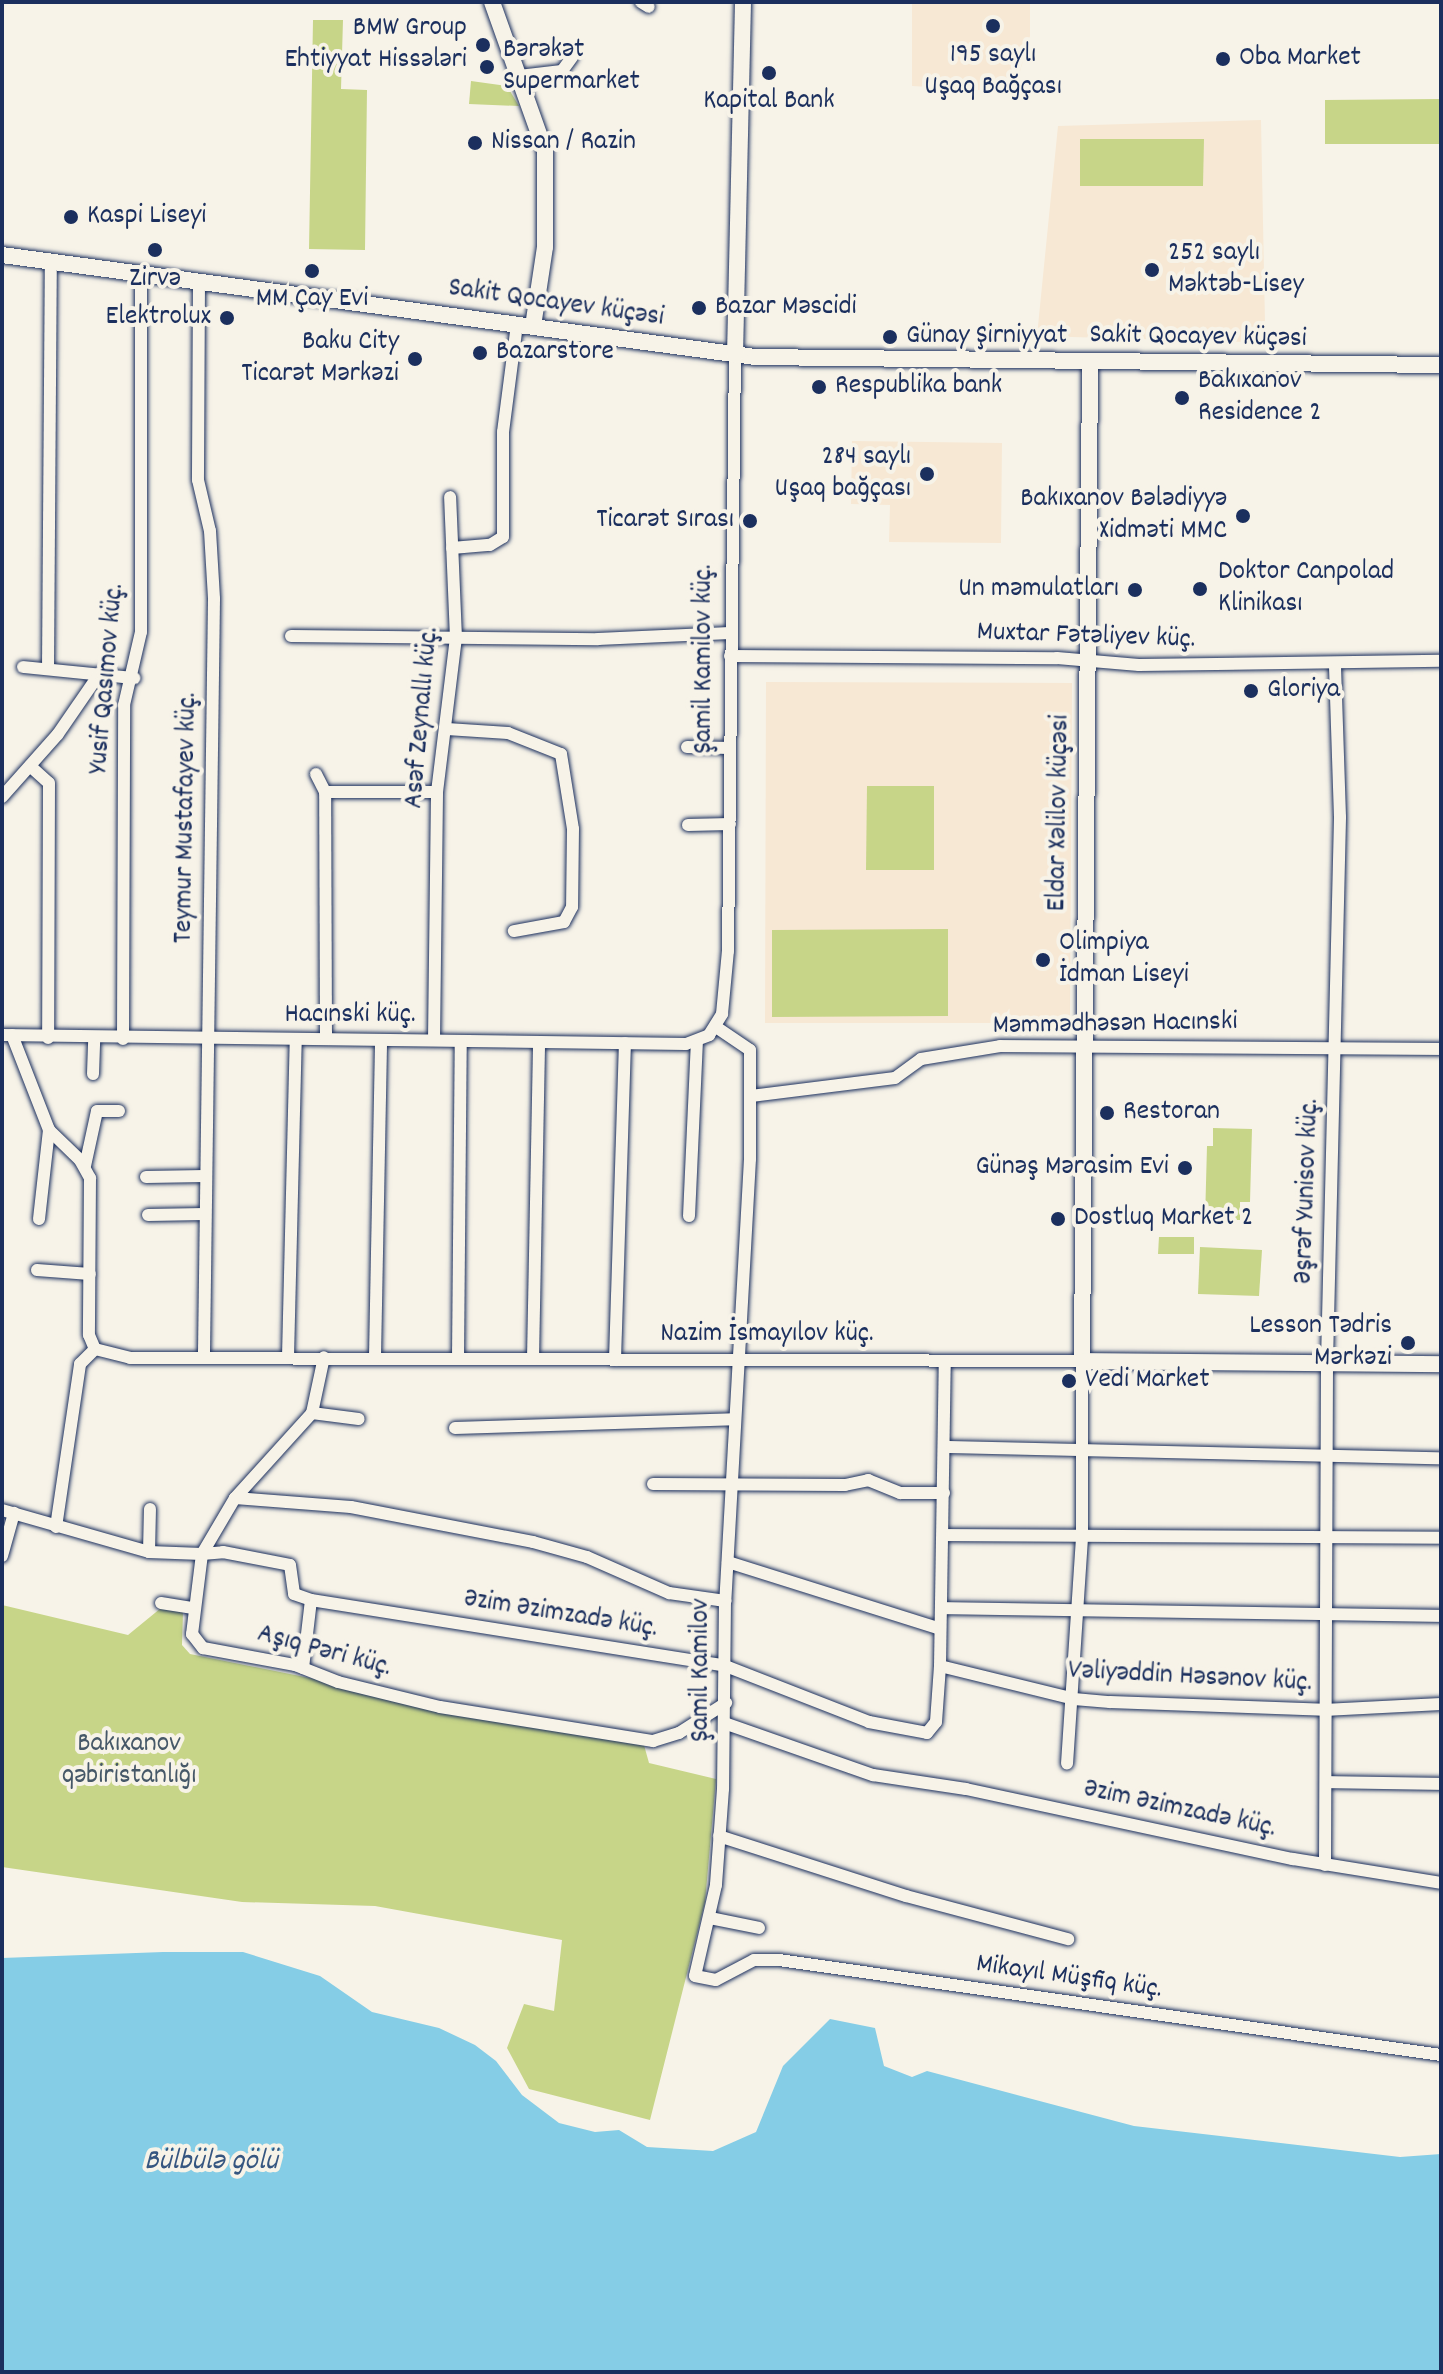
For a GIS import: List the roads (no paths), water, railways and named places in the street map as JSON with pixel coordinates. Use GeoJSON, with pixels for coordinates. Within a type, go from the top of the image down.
{"type":"FeatureCollection","features":[{"type":"Feature","properties":{"kind":"street","name":"Şamil Kamilov küç."},"geometry":{"type":"LineString","coordinates":[[716,1027],[722,1014],[728,951],[730,633],[743,2]]}},
{"type":"Feature","properties":{"kind":"street"},"geometry":{"type":"LineString","coordinates":[[452,548],[490,545],[503,537],[503,432],[545,247],[547,172],[541,135],[497,3]]}},
{"type":"Feature","properties":{"kind":"street"},"geometry":{"type":"LineString","coordinates":[[519,76],[562,71],[572,57]]}},
{"type":"Feature","properties":{"kind":"street","name":"Sakit Qocayev küçəsi"},"geometry":{"type":"LineString","coordinates":[[2,255],[735,355],[804,361],[1441,365]]}},
{"type":"Feature","properties":{"kind":"street"},"geometry":{"type":"LineString","coordinates":[[48,669],[51,262]]}},
{"type":"Feature","properties":{"kind":"street","name":"Yusif Qasımov küç."},"geometry":{"type":"LineString","coordinates":[[123,1039],[124,714],[134,678],[141,632],[141,274]]}},
{"type":"Feature","properties":{"kind":"street","name":"Teymur Mustafayev küç."},"geometry":{"type":"LineString","coordinates":[[199,281],[198,480],[210,531],[214,599],[204,1357]]}},
{"type":"Feature","properties":{"kind":"street","name":"Eldar Xəlilov küçəsi"},"geometry":{"type":"LineString","coordinates":[[1082,1361],[1090,362]]}},
{"type":"Feature","properties":{"kind":"street","name":"Asəf Zeynallı küç."},"geometry":{"type":"LineString","coordinates":[[434,1040],[437,792],[456,638],[450,497]]}},
{"type":"Feature","properties":{"kind":"street"},"geometry":{"type":"LineString","coordinates":[[291,636],[456,638],[730,633]]}},
{"type":"Feature","properties":{"kind":"street","name":"Muxtar Fətəliyev küç."},"geometry":{"type":"LineString","coordinates":[[730,656],[1335,664],[1441,661]]}},
{"type":"Feature","properties":{"kind":"street","name":"Əşrəf Yunisov küç."},"geometry":{"type":"LineString","coordinates":[[1325,1865],[1327,1362],[1340,817],[1335,664]]}},
{"type":"Feature","properties":{"kind":"street"},"geometry":{"type":"LineString","coordinates":[[23,667],[134,678]]}},
{"type":"Feature","properties":{"kind":"street"},"geometry":{"type":"LineString","coordinates":[[2,797],[30,766],[100,673]]}},
{"type":"Feature","properties":{"kind":"street"},"geometry":{"type":"LineString","coordinates":[[447,729],[508,733],[561,754],[573,841],[571,913],[552,926],[514,931]]}},
{"type":"Feature","properties":{"kind":"street"},"geometry":{"type":"LineString","coordinates":[[687,747],[730,748]]}},
{"type":"Feature","properties":{"kind":"street"},"geometry":{"type":"LineString","coordinates":[[30,766],[49,783],[48,1038]]}},
{"type":"Feature","properties":{"kind":"street"},"geometry":{"type":"LineString","coordinates":[[316,774],[325,792],[326,1039]]}},
{"type":"Feature","properties":{"kind":"street"},"geometry":{"type":"LineString","coordinates":[[325,792],[437,792]]}},
{"type":"Feature","properties":{"kind":"street"},"geometry":{"type":"LineString","coordinates":[[688,825],[730,824]]}},
{"type":"Feature","properties":{"kind":"street"},"geometry":{"type":"LineString","coordinates":[[689,1216],[697,1041],[716,1027],[750,1050],[751,1096],[739,1362]]}},
{"type":"Feature","properties":{"kind":"street"},"geometry":{"type":"LineString","coordinates":[[7,1035],[49,1130],[85,1166]]}},
{"type":"Feature","properties":{"kind":"street","name":"Hacınski küç."},"geometry":{"type":"LineString","coordinates":[[7,1035],[94,1039],[697,1041]]}},
{"type":"Feature","properties":{"kind":"street"},"geometry":{"type":"LineString","coordinates":[[93,1074],[94,1039]]}},
{"type":"Feature","properties":{"kind":"street"},"geometry":{"type":"LineString","coordinates":[[288,1357],[296,1040]]}},
{"type":"Feature","properties":{"kind":"street"},"geometry":{"type":"LineString","coordinates":[[375,1357],[381,1040]]}},
{"type":"Feature","properties":{"kind":"street"},"geometry":{"type":"LineString","coordinates":[[458,1358],[461,1041]]}},
{"type":"Feature","properties":{"kind":"street"},"geometry":{"type":"LineString","coordinates":[[533,1359],[539,1042]]}},
{"type":"Feature","properties":{"kind":"street"},"geometry":{"type":"LineString","coordinates":[[615,1360],[625,1043]]}},
{"type":"Feature","properties":{"kind":"street","name":"Məmmədhəsən Hacınski"},"geometry":{"type":"LineString","coordinates":[[751,1096],[895,1078],[921,1059],[1000,1046],[1441,1049]]}},
{"type":"Feature","properties":{"kind":"street"},"geometry":{"type":"LineString","coordinates":[[56,1527],[80,1364],[95,1349],[89,1335],[91,1188],[85,1166],[97,1111],[119,1111]]}},
{"type":"Feature","properties":{"kind":"street"},"geometry":{"type":"LineString","coordinates":[[39,1219],[49,1130]]}},
{"type":"Feature","properties":{"kind":"street"},"geometry":{"type":"LineString","coordinates":[[146,1177],[205,1176]]}},
{"type":"Feature","properties":{"kind":"street"},"geometry":{"type":"LineString","coordinates":[[148,1215],[204,1214]]}},
{"type":"Feature","properties":{"kind":"street"},"geometry":{"type":"LineString","coordinates":[[37,1270],[90,1274]]}},
{"type":"Feature","properties":{"kind":"street","name":"Nazim İsmayılov küç."},"geometry":{"type":"LineString","coordinates":[[95,1349],[130,1358],[1441,1364]]}},
{"type":"Feature","properties":{"kind":"street"},"geometry":{"type":"LineString","coordinates":[[202,1554],[235,1498],[312,1413],[324,1357]]}},
{"type":"Feature","properties":{"kind":"street"},"geometry":{"type":"LineString","coordinates":[[940,1666],[945,1361]]}},
{"type":"Feature","properties":{"kind":"street"},"geometry":{"type":"LineString","coordinates":[[1067,1764],[1074,1699],[1082,1538],[1085,1453],[1082,1361]]}},
{"type":"Feature","properties":{"kind":"street","name":"Şamil Kamilov"},"geometry":{"type":"LineString","coordinates":[[695,1976],[710,1918],[719,1836],[727,1724],[723,1665],[725,1601],[739,1362]]}},
{"type":"Feature","properties":{"kind":"street"},"geometry":{"type":"LineString","coordinates":[[312,1413],[359,1419]]}},
{"type":"Feature","properties":{"kind":"street"},"geometry":{"type":"LineString","coordinates":[[455,1428],[734,1419]]}},
{"type":"Feature","properties":{"kind":"street"},"geometry":{"type":"LineString","coordinates":[[944,1447],[1085,1453],[1441,1458]]}},
{"type":"Feature","properties":{"kind":"street"},"geometry":{"type":"LineString","coordinates":[[653,1484],[845,1485],[868,1480],[900,1493],[944,1493]]}},
{"type":"Feature","properties":{"kind":"street"},"geometry":{"type":"LineString","coordinates":[[235,1498],[351,1507],[533,1542],[587,1557],[669,1593],[725,1601]]}},
{"type":"Feature","properties":{"kind":"street"},"geometry":{"type":"LineString","coordinates":[[149,1552],[150,1509]]}},
{"type":"Feature","properties":{"kind":"street"},"geometry":{"type":"LineString","coordinates":[[2,1556],[8,1512],[149,1552],[223,1552],[290,1565],[294,1594],[311,1600],[303,1668]]}},
{"type":"Feature","properties":{"kind":"street"},"geometry":{"type":"LineString","coordinates":[[943,1535],[1441,1538]]}},
{"type":"Feature","properties":{"kind":"street","name":"Aşıq Pəri küç."},"geometry":{"type":"LineString","coordinates":[[202,1554],[192,1608],[197,1646],[303,1668],[338,1682],[440,1707],[653,1741],[679,1733],[726,1703]]}},
{"type":"Feature","properties":{"kind":"street"},"geometry":{"type":"LineString","coordinates":[[728,1562],[940,1629]]}},
{"type":"Feature","properties":{"kind":"street","name":"Əzim Əzimzadə küç."},"geometry":{"type":"LineString","coordinates":[[311,1600],[723,1665],[869,1722],[932,1731],[940,1666]]}},
{"type":"Feature","properties":{"kind":"street"},"geometry":{"type":"LineString","coordinates":[[161,1603],[192,1608]]}},
{"type":"Feature","properties":{"kind":"street"},"geometry":{"type":"LineString","coordinates":[[942,1608],[1326,1618],[1441,1616]]}},
{"type":"Feature","properties":{"kind":"street","name":"Vəliyəddin Həsənov küç."},"geometry":{"type":"LineString","coordinates":[[940,1666],[1074,1699],[1324,1710],[1441,1704]]}},
{"type":"Feature","properties":{"kind":"street","name":"Əzim Əzimzadə küç."},"geometry":{"type":"LineString","coordinates":[[727,1724],[873,1775],[966,1789],[1325,1865],[1441,1883]]}},
{"type":"Feature","properties":{"kind":"street"},"geometry":{"type":"LineString","coordinates":[[1326,1782],[1441,1784]]}},
{"type":"Feature","properties":{"kind":"street"},"geometry":{"type":"LineString","coordinates":[[719,1836],[906,1896],[1068,1939]]}},
{"type":"Feature","properties":{"kind":"street"},"geometry":{"type":"LineString","coordinates":[[710,1918],[759,1928]]}},
{"type":"Feature","properties":{"kind":"street","name":"Mikayıl Müşfiq küç."},"geometry":{"type":"LineString","coordinates":[[695,1976],[716,1980],[754,1960],[779,1960],[1441,2055]]}},
{"type":"Feature","properties":{"kind":"water","name":"Bülbülə gölü"},"geometry":{"type":"Polygon","coordinates":[[[243,1952],[320,1976],[372,2012],[439,2028],[475,2045],[496,2061],[522,2095],[559,2123],[595,2132],[619,2130],[647,2147],[713,2151],[756,2132],[783,2066],[830,2019],[875,2028],[884,2066],[912,2077],[927,2071],[1134,2126],[1400,2157],[1441,2154],[1441,2372],[2,2372],[2,1958],[243,1952]]]}},
{"type":"Feature","properties":{"kind":"place","name":"195 saylı Uşaq Bağçası"},"geometry":{"type":"Point","coordinates":[993,26]}},
{"type":"Feature","properties":{"kind":"place","name":"BMW Group Ehtiyyat Hissələri"},"geometry":{"type":"Point","coordinates":[483,45]}},
{"type":"Feature","properties":{"kind":"place","name":"Oba Market"},"geometry":{"type":"Point","coordinates":[1223,59]}},
{"type":"Feature","properties":{"kind":"place","name":"Bərəkət Supermarket"},"geometry":{"type":"Point","coordinates":[487,67]}},
{"type":"Feature","properties":{"kind":"place","name":"Kapital Bank"},"geometry":{"type":"Point","coordinates":[769,73]}},
{"type":"Feature","properties":{"kind":"place","name":"Nissan / Razin"},"geometry":{"type":"Point","coordinates":[475,143]}},
{"type":"Feature","properties":{"kind":"place","name":"Kaspi Liseyi"},"geometry":{"type":"Point","coordinates":[71,217]}},
{"type":"Feature","properties":{"kind":"place","name":"Zirvə"},"geometry":{"type":"Point","coordinates":[155,250]}},
{"type":"Feature","properties":{"kind":"place","name":"252 saylı Məktəb-Lisey"},"geometry":{"type":"Point","coordinates":[1152,270]}},
{"type":"Feature","properties":{"kind":"place","name":"MM Çay Evi"},"geometry":{"type":"Point","coordinates":[312,271]}},
{"type":"Feature","properties":{"kind":"place","name":"Bazar Məscidi"},"geometry":{"type":"Point","coordinates":[699,308]}},
{"type":"Feature","properties":{"kind":"place","name":"Elektrolux"},"geometry":{"type":"Point","coordinates":[227,318]}},
{"type":"Feature","properties":{"kind":"place","name":"Günay Şirniyyat"},"geometry":{"type":"Point","coordinates":[890,337]}},
{"type":"Feature","properties":{"kind":"place","name":"Bazarstore"},"geometry":{"type":"Point","coordinates":[480,353]}},
{"type":"Feature","properties":{"kind":"place","name":"Baku City Ticarət Mərkəzi"},"geometry":{"type":"Point","coordinates":[415,359]}},
{"type":"Feature","properties":{"kind":"place","name":"Respublika bank"},"geometry":{"type":"Point","coordinates":[819,387]}},
{"type":"Feature","properties":{"kind":"place","name":"Bakıxanov Residence 2"},"geometry":{"type":"Point","coordinates":[1182,398]}},
{"type":"Feature","properties":{"kind":"place","name":"284 saylı Uşaq bağçası"},"geometry":{"type":"Point","coordinates":[927,474]}},
{"type":"Feature","properties":{"kind":"place","name":"Bakıxanov Bələdiyyə Xidməti MMC"},"geometry":{"type":"Point","coordinates":[1243,516]}},
{"type":"Feature","properties":{"kind":"place","name":"Ticarət Sırası"},"geometry":{"type":"Point","coordinates":[750,521]}},
{"type":"Feature","properties":{"kind":"place","name":"Doktor Canpolad Klinikası"},"geometry":{"type":"Point","coordinates":[1200,589]}},
{"type":"Feature","properties":{"kind":"place","name":"Un məmulatları"},"geometry":{"type":"Point","coordinates":[1135,590]}},
{"type":"Feature","properties":{"kind":"place","name":"Gloriya"},"geometry":{"type":"Point","coordinates":[1251,691]}},
{"type":"Feature","properties":{"kind":"place","name":"Olimpiya İdman Liseyi"},"geometry":{"type":"Point","coordinates":[1043,960]}},
{"type":"Feature","properties":{"kind":"place","name":"Restoran"},"geometry":{"type":"Point","coordinates":[1107,1113]}},
{"type":"Feature","properties":{"kind":"place","name":"Günəş Mərasim Evi"},"geometry":{"type":"Point","coordinates":[1185,1168]}},
{"type":"Feature","properties":{"kind":"place","name":"Dostluq Market 2"},"geometry":{"type":"Point","coordinates":[1058,1219]}},
{"type":"Feature","properties":{"kind":"place","name":"Lesson Tədris Mərkəzi"},"geometry":{"type":"Point","coordinates":[1408,1343]}},
{"type":"Feature","properties":{"kind":"place","name":"Vedi Market"},"geometry":{"type":"Point","coordinates":[1069,1381]}},
{"type":"Feature","properties":{"kind":"park label","name":"Bakıxanov qəbiristanlığı"},"geometry":{"type":"Point","coordinates":[129,1761]}}]}
